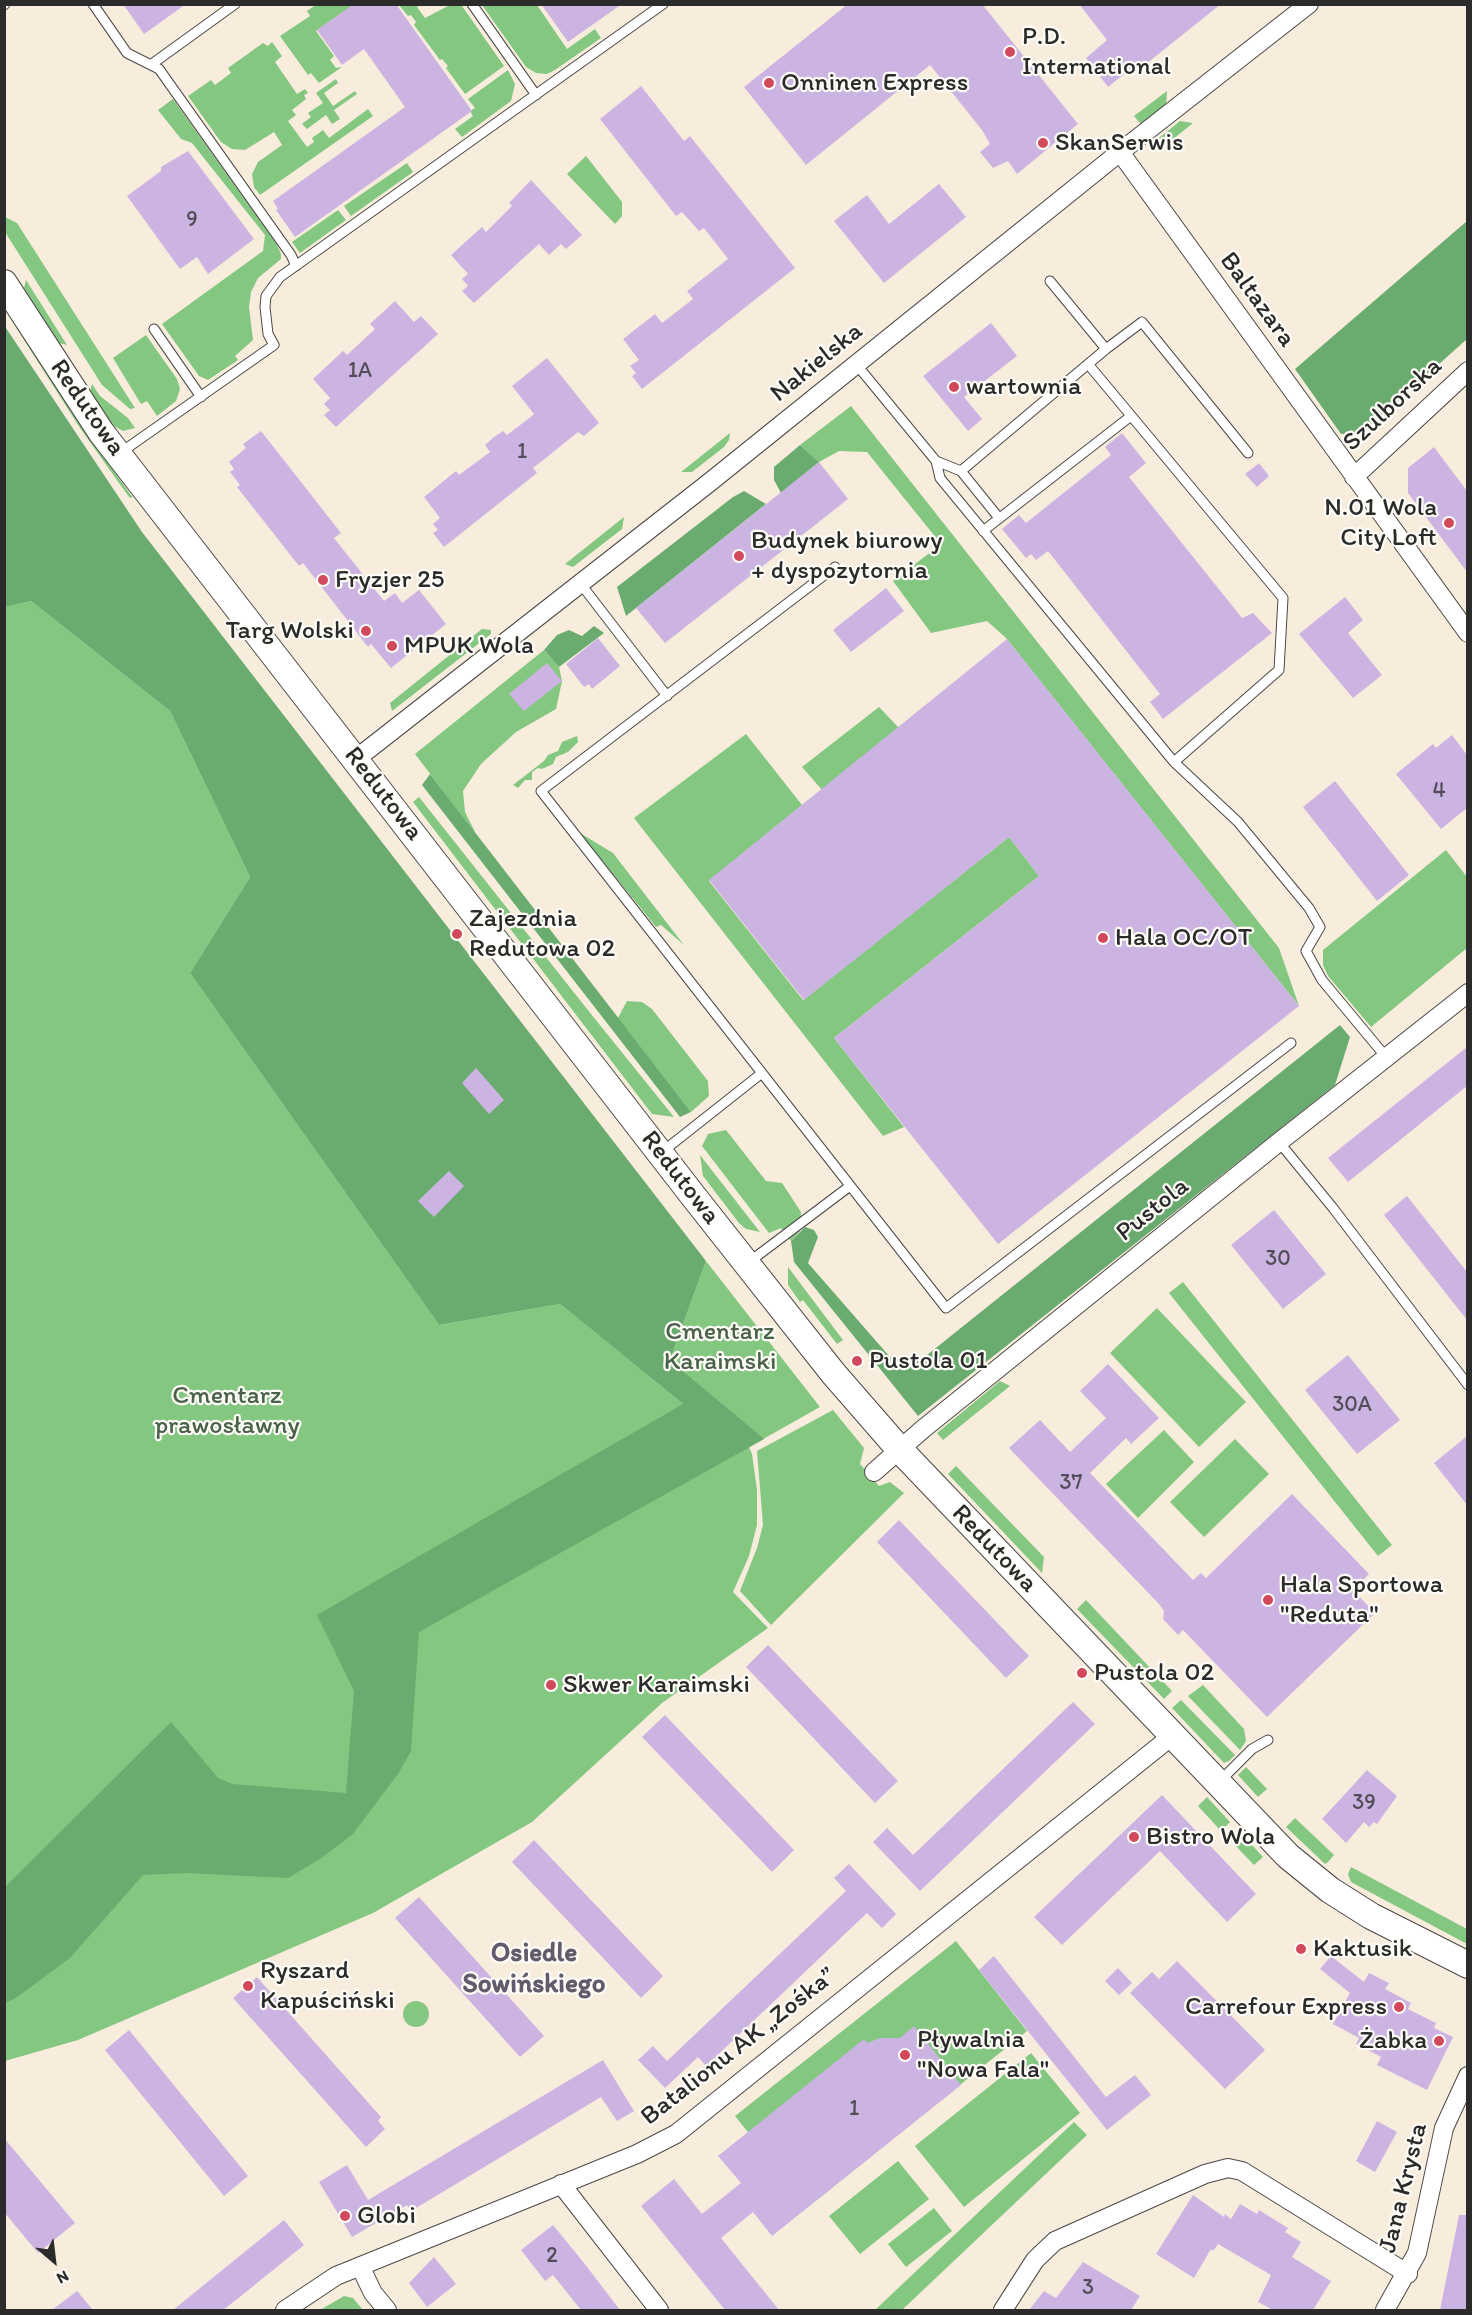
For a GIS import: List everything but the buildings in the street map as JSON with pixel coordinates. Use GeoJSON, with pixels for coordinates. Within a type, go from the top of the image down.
{"type":"FeatureCollection","features":[{"type":"Feature","properties":{"kind":"street","name":"Nakielska"},"geometry":{"type":"LineString","coordinates":[[356,759],[580,584],[1120,152],[1309,4]]}},
{"type":"Feature","properties":{"kind":"street","name":"Baltazara"},"geometry":{"type":"LineString","coordinates":[[1120,152],[1354,477],[1464,623]]}},
{"type":"Feature","properties":{"kind":"street","name":"Redutowa"},"geometry":{"type":"LineString","coordinates":[[4,283],[92,420],[833,1373],[900,1450],[1288,1856],[1330,1890],[1371,1916],[1467,1965]]}},
{"type":"Feature","properties":{"kind":"street","name":"Szulborska"},"geometry":{"type":"LineString","coordinates":[[1354,477],[1467,371]]}},
{"type":"Feature","properties":{"kind":"street","name":"Pustola"},"geometry":{"type":"LineString","coordinates":[[874,1472],[1279,1142],[1467,993]]}},
{"type":"Feature","properties":{"kind":"street","name":"Batalionu AK „Zośka”"},"geometry":{"type":"LineString","coordinates":[[285,2310],[326,2281],[637,2154],[676,2134],[1172,1736]]}},
{"type":"Feature","properties":{"kind":"street","name":"Jana Krysta"},"geometry":{"type":"LineString","coordinates":[[1385,2310],[1408,2274],[1422,2239],[1444,2128],[1467,2076]]}},
{"type":"Feature","properties":{"kind":"street"},"geometry":{"type":"LineString","coordinates":[[1003,2310],[1035,2260],[1055,2241],[1205,2174],[1228,2168],[1242,2171],[1408,2274]]}},
{"type":"Feature","properties":{"kind":"street"},"geometry":{"type":"LineString","coordinates":[[561,2184],[659,2310]]}},
{"type":"Feature","properties":{"kind":"street"},"geometry":{"type":"LineString","coordinates":[[360,2266],[373,2292],[387,2310]]}},
{"type":"Feature","properties":{"kind":"lane"},"geometry":{"type":"LineString","coordinates":[[93,4],[127,53],[159,69],[233,171],[291,255],[296,267]]}},
{"type":"Feature","properties":{"kind":"lane"},"geometry":{"type":"LineString","coordinates":[[152,64],[235,4]]}},
{"type":"Feature","properties":{"kind":"lane"},"geometry":{"type":"LineString","coordinates":[[472,4],[536,95]]}},
{"type":"Feature","properties":{"kind":"lane"},"geometry":{"type":"LineString","coordinates":[[118,454],[274,345],[267,328],[266,296],[275,282],[663,4]]}},
{"type":"Feature","properties":{"kind":"lane"},"geometry":{"type":"LineString","coordinates":[[1050,281],[1106,349]]}},
{"type":"Feature","properties":{"kind":"lane"},"geometry":{"type":"LineString","coordinates":[[961,471],[1106,349],[1142,322],[1248,453]]}},
{"type":"Feature","properties":{"kind":"lane"},"geometry":{"type":"LineString","coordinates":[[154,329],[201,397]]}},
{"type":"Feature","properties":{"kind":"lane"},"geometry":{"type":"LineString","coordinates":[[856,364],[936,461],[940,478],[1174,762],[1238,822],[1310,908],[1320,927],[1306,951],[1322,981],[1386,1057]]}},
{"type":"Feature","properties":{"kind":"lane"},"geometry":{"type":"LineString","coordinates":[[1088,364],[1283,598],[1279,670],[1174,762]]}},
{"type":"Feature","properties":{"kind":"lane"},"geometry":{"type":"LineString","coordinates":[[983,531],[1131,416]]}},
{"type":"Feature","properties":{"kind":"lane"},"geometry":{"type":"LineString","coordinates":[[936,461],[961,471],[999,519]]}},
{"type":"Feature","properties":{"kind":"lane"},"geometry":{"type":"LineString","coordinates":[[835,567],[541,791],[946,1308],[1291,1043]]}},
{"type":"Feature","properties":{"kind":"lane"},"geometry":{"type":"LineString","coordinates":[[580,584],[667,696]]}},
{"type":"Feature","properties":{"kind":"lane"},"geometry":{"type":"LineString","coordinates":[[660,1153],[762,1073]]}},
{"type":"Feature","properties":{"kind":"lane"},"geometry":{"type":"LineString","coordinates":[[1279,1142],[1334,1208],[1467,1385]]}},
{"type":"Feature","properties":{"kind":"lane"},"geometry":{"type":"LineString","coordinates":[[747,1264],[850,1186]]}},
{"type":"Feature","properties":{"kind":"lane"},"geometry":{"type":"LineString","coordinates":[[1217,1784],[1252,1749],[1268,1740]]}},
{"type":"Feature","properties":{"kind":"green space"},"geometry":{"type":"Polygon","coordinates":[[[317,4],[353,5],[316,31],[334,56],[330,60],[336,68],[342,67],[319,83],[311,73],[308,75],[280,36],[310,16],[307,11],[317,4]]]}},
{"type":"Feature","properties":{"kind":"green space"},"geometry":{"type":"Polygon","coordinates":[[[399,5],[420,5],[417,7],[425,18],[450,5],[462,6],[504,66],[465,94],[446,68],[448,66],[442,59],[440,60],[414,25],[416,22],[411,15],[408,16],[399,5]]]}},
{"type":"Feature","properties":{"kind":"green space"},"geometry":{"type":"Polygon","coordinates":[[[482,5],[537,5],[567,49],[595,29],[601,38],[555,70],[547,74],[536,73],[526,67],[482,5]]]}},
{"type":"Feature","properties":{"kind":"green space"},"geometry":{"type":"Polygon","coordinates":[[[272,42],[282,56],[275,62],[297,94],[305,89],[308,93],[304,95],[306,99],[292,110],[296,115],[288,121],[307,147],[314,142],[312,138],[323,130],[329,138],[368,109],[373,116],[260,195],[254,187],[252,174],[258,162],[282,145],[274,132],[245,150],[232,149],[221,142],[188,96],[211,80],[215,85],[231,73],[228,68],[263,43],[268,46],[272,42]]]}},
{"type":"Feature","properties":{"kind":"green space"},"geometry":{"type":"Polygon","coordinates":[[[508,70],[515,84],[511,101],[462,137],[455,129],[473,116],[470,111],[475,108],[468,99],[508,70]]]}},
{"type":"Feature","properties":{"kind":"green space"},"geometry":{"type":"Polygon","coordinates":[[[336,79],[338,83],[324,93],[333,106],[355,91],[357,94],[334,110],[340,119],[332,124],[326,115],[307,129],[302,124],[311,117],[308,113],[323,103],[316,93],[336,79]]]}},
{"type":"Feature","properties":{"kind":"green space"},"geometry":{"type":"Polygon","coordinates":[[[1167,91],[1166,105],[1141,124],[1134,116],[1167,91]]]}},
{"type":"Feature","properties":{"kind":"green space"},"geometry":{"type":"Polygon","coordinates":[[[173,99],[276,243],[281,254],[281,259],[258,278],[251,292],[249,307],[253,340],[235,356],[238,360],[208,380],[199,376],[162,324],[263,251],[265,235],[192,143],[181,139],[158,110],[173,99]]]}},
{"type":"Feature","properties":{"kind":"green space"},"geometry":{"type":"Polygon","coordinates":[[[1180,121],[1193,123],[1162,148],[1158,147],[1154,142],[1180,121]]]}},
{"type":"Feature","properties":{"kind":"green space"},"geometry":{"type":"Polygon","coordinates":[[[586,156],[622,202],[622,216],[615,224],[567,174],[586,156]]]}},
{"type":"Feature","properties":{"kind":"green space"},"geometry":{"type":"Polygon","coordinates":[[[407,163],[413,172],[351,216],[344,206],[407,163]]]}},
{"type":"Feature","properties":{"kind":"green space"},"geometry":{"type":"Polygon","coordinates":[[[338,210],[346,220],[300,253],[292,242],[338,210]]]}},
{"type":"Feature","properties":{"kind":"green space"},"geometry":{"type":"Polygon","coordinates":[[[5,217],[17,223],[135,408],[130,409],[102,385],[5,232],[5,217]]]}},
{"type":"Feature","properties":{"kind":"green space"},"geometry":{"type":"Polygon","coordinates":[[[1467,221],[1467,339],[1362,433],[1341,434],[1295,369],[1467,221]]]}},
{"type":"Feature","properties":{"kind":"green space"},"geometry":{"type":"Polygon","coordinates":[[[26,280],[67,345],[59,343],[24,288],[26,280]]]}},
{"type":"Feature","properties":{"kind":"green space"},"geometry":{"type":"Polygon","coordinates":[[[4,302],[95,445],[133,498],[129,497],[80,428],[5,310],[4,302]]]}},
{"type":"Feature","properties":{"kind":"green space"},"geometry":{"type":"Polygon","coordinates":[[[4,325],[142,532],[706,1261],[670,1360],[764,1439],[419,1632],[411,1751],[398,1774],[353,1834],[320,1859],[288,1878],[185,1873],[143,1875],[70,1958],[16,1998],[5,2003],[5,1887],[171,1722],[218,1778],[232,1784],[346,1793],[354,1691],[317,1615],[683,1404],[560,1304],[439,1325],[190,973],[250,877],[170,711],[31,601],[5,607],[4,325]]]}},
{"type":"Feature","properties":{"kind":"green space"},"geometry":{"type":"Polygon","coordinates":[[[146,335],[177,379],[180,389],[176,401],[157,416],[147,401],[141,404],[113,358],[146,335]]]}},
{"type":"Feature","properties":{"kind":"green space"},"geometry":{"type":"Polygon","coordinates":[[[92,384],[100,396],[128,418],[135,428],[123,431],[112,425],[90,391],[92,384]]]}},
{"type":"Feature","properties":{"kind":"green space"},"geometry":{"type":"Polygon","coordinates":[[[851,406],[1279,948],[1299,1006],[1006,638],[987,621],[931,633],[893,581],[941,544],[867,452],[839,451],[819,462],[800,445],[851,406]]]}},
{"type":"Feature","properties":{"kind":"green space"},"geometry":{"type":"Polygon","coordinates":[[[730,433],[729,440],[724,447],[692,472],[681,472],[730,433]]]}},
{"type":"Feature","properties":{"kind":"green space"},"geometry":{"type":"Polygon","coordinates":[[[800,445],[819,462],[781,493],[774,480],[774,467],[800,445]]]}},
{"type":"Feature","properties":{"kind":"green space"},"geometry":{"type":"Polygon","coordinates":[[[744,491],[766,504],[626,616],[617,587],[733,497],[744,491]]]}},
{"type":"Feature","properties":{"kind":"green space"},"geometry":{"type":"Polygon","coordinates":[[[624,517],[622,529],[573,567],[565,564],[624,517]]]}},
{"type":"Feature","properties":{"kind":"green space","name":"Cmentarz prawosławny"},"geometry":{"type":"Polygon","coordinates":[[[31,601],[170,711],[250,877],[190,973],[439,1325],[560,1304],[683,1404],[729,1410],[670,1360],[706,1261],[820,1407],[749,1447],[757,1490],[757,1525],[749,1556],[733,1592],[768,1628],[662,1703],[532,1822],[373,1913],[78,2040],[5,2061],[4,607],[31,601]]]}},
{"type":"Feature","properties":{"kind":"green space"},"geometry":{"type":"Polygon","coordinates":[[[594,626],[604,633],[559,667],[544,650],[557,635],[569,630],[582,636],[594,626]]]}},
{"type":"Feature","properties":{"kind":"green space"},"geometry":{"type":"Polygon","coordinates":[[[482,629],[491,630],[491,634],[392,711],[390,703],[482,629]]]}},
{"type":"Feature","properties":{"kind":"green space"},"geometry":{"type":"Polygon","coordinates":[[[544,650],[559,667],[562,681],[556,709],[516,732],[481,764],[463,791],[465,812],[476,834],[415,754],[544,650]]]}},
{"type":"Feature","properties":{"kind":"green space"},"geometry":{"type":"Polygon","coordinates":[[[879,707],[899,728],[822,790],[802,767],[879,707]]]}},
{"type":"Feature","properties":{"kind":"green space"},"geometry":{"type":"Polygon","coordinates":[[[746,734],[802,805],[709,881],[803,1000],[1009,837],[1039,876],[834,1038],[904,1127],[883,1136],[634,818],[746,734]]]}},
{"type":"Feature","properties":{"kind":"green space"},"geometry":{"type":"Polygon","coordinates":[[[577,736],[578,742],[568,752],[556,757],[553,764],[532,772],[532,780],[525,780],[518,788],[513,785],[544,761],[548,755],[558,751],[562,742],[577,736]]]}},
{"type":"Feature","properties":{"kind":"green space"},"geometry":{"type":"Polygon","coordinates":[[[430,774],[691,1112],[680,1117],[422,785],[430,774]]]}},
{"type":"Feature","properties":{"kind":"green space"},"geometry":{"type":"Polygon","coordinates":[[[419,797],[674,1117],[652,1114],[413,802],[419,797]]]}},
{"type":"Feature","properties":{"kind":"green space"},"geometry":{"type":"Polygon","coordinates":[[[580,833],[613,853],[684,945],[661,925],[656,927],[580,833]]]}},
{"type":"Feature","properties":{"kind":"green space"},"geometry":{"type":"Polygon","coordinates":[[[1446,850],[1467,877],[1467,948],[1371,1027],[1328,976],[1323,965],[1323,950],[1446,850]]]}},
{"type":"Feature","properties":{"kind":"green space"},"geometry":{"type":"Polygon","coordinates":[[[627,1001],[642,1002],[652,1009],[708,1081],[709,1096],[691,1112],[618,1018],[627,1001]]]}},
{"type":"Feature","properties":{"kind":"green space"},"geometry":{"type":"Polygon","coordinates":[[[1340,1025],[1350,1037],[1335,1085],[918,1416],[794,1262],[791,1241],[805,1227],[814,1230],[818,1237],[808,1263],[890,1357],[908,1363],[927,1355],[1340,1025]]]}},
{"type":"Feature","properties":{"kind":"green space"},"geometry":{"type":"Polygon","coordinates":[[[726,1130],[766,1181],[782,1183],[801,1212],[800,1231],[791,1241],[781,1228],[769,1233],[702,1146],[708,1134],[726,1130]]]}},
{"type":"Feature","properties":{"kind":"green space"},"geometry":{"type":"Polygon","coordinates":[[[700,1155],[760,1232],[746,1229],[739,1223],[703,1176],[700,1155]]]}},
{"type":"Feature","properties":{"kind":"green space"},"geometry":{"type":"Polygon","coordinates":[[[788,1267],[843,1340],[837,1344],[803,1300],[800,1302],[788,1285],[788,1267]]]}},
{"type":"Feature","properties":{"kind":"green space"},"geometry":{"type":"Polygon","coordinates":[[[1183,1282],[1392,1545],[1378,1556],[1169,1293],[1183,1282]]]}},
{"type":"Feature","properties":{"kind":"green space"},"geometry":{"type":"Polygon","coordinates":[[[1157,1308],[1246,1402],[1199,1447],[1110,1353],[1157,1308]]]}},
{"type":"Feature","properties":{"kind":"green space"},"geometry":{"type":"Polygon","coordinates":[[[1000,1381],[1010,1386],[943,1440],[937,1433],[1000,1381]]]}},
{"type":"Feature","properties":{"kind":"green space"},"geometry":{"type":"Polygon","coordinates":[[[833,1410],[864,1448],[860,1464],[879,1486],[890,1482],[904,1493],[771,1625],[740,1591],[757,1548],[763,1525],[757,1451],[833,1410]]]}},
{"type":"Feature","properties":{"kind":"green space"},"geometry":{"type":"Polygon","coordinates":[[[1164,1430],[1194,1462],[1138,1518],[1106,1484],[1164,1430]]]}},
{"type":"Feature","properties":{"kind":"green space"},"geometry":{"type":"Polygon","coordinates":[[[1235,1439],[1269,1474],[1204,1537],[1170,1502],[1235,1439]]]}},
{"type":"Feature","properties":{"kind":"green space"},"geometry":{"type":"Polygon","coordinates":[[[956,1466],[1044,1557],[1042,1573],[948,1474],[956,1466]]]}},
{"type":"Feature","properties":{"kind":"green space"},"geometry":{"type":"Polygon","coordinates":[[[1086,1600],[1172,1691],[1164,1699],[1077,1609],[1086,1600]]]}},
{"type":"Feature","properties":{"kind":"green space"},"geometry":{"type":"Polygon","coordinates":[[[1203,1685],[1244,1729],[1246,1741],[1240,1750],[1188,1696],[1203,1685]]]}},
{"type":"Feature","properties":{"kind":"green space"},"geometry":{"type":"Polygon","coordinates":[[[1181,1700],[1235,1755],[1229,1761],[1224,1763],[1172,1708],[1181,1700]]]}},
{"type":"Feature","properties":{"kind":"green space"},"geometry":{"type":"Polygon","coordinates":[[[1246,1767],[1267,1789],[1258,1797],[1238,1775],[1246,1767]]]}},
{"type":"Feature","properties":{"kind":"green space"},"geometry":{"type":"Polygon","coordinates":[[[1207,1797],[1230,1822],[1221,1831],[1198,1806],[1207,1797]]]}},
{"type":"Feature","properties":{"kind":"green space"},"geometry":{"type":"Polygon","coordinates":[[[1295,1818],[1334,1855],[1328,1862],[1325,1864],[1286,1827],[1295,1818]]]}},
{"type":"Feature","properties":{"kind":"green space"},"geometry":{"type":"Polygon","coordinates":[[[1240,1832],[1263,1857],[1254,1865],[1230,1840],[1240,1832]]]}},
{"type":"Feature","properties":{"kind":"green space"},"geometry":{"type":"Polygon","coordinates":[[[1351,1867],[1467,1929],[1467,1944],[1351,1882],[1348,1874],[1351,1867]]]}},
{"type":"Feature","properties":{"kind":"green space","name":"Pływalnia \"Nowa Fala\""},"geometry":{"type":"Polygon","coordinates":[[[956,1941],[1027,2031],[808,2207],[735,2116],[956,1941]]]}},
{"type":"Feature","properties":{"kind":"green space"},"geometry":{"type":"Polygon","coordinates":[[[416,2001],[425,2005],[429,2014],[425,2023],[416,2027],[407,2023],[403,2014],[407,2005],[416,2001]]]}},
{"type":"Feature","properties":{"kind":"green space"},"geometry":{"type":"Polygon","coordinates":[[[1031,2053],[1080,2113],[964,2207],[915,2146],[1031,2053]]]}},
{"type":"Feature","properties":{"kind":"green space"},"geometry":{"type":"Polygon","coordinates":[[[1074,2122],[1087,2135],[902,2310],[875,2310],[1074,2122]]]}},
{"type":"Feature","properties":{"kind":"green space"},"geometry":{"type":"Polygon","coordinates":[[[898,2161],[929,2199],[860,2254],[829,2216],[898,2161]]]}},
{"type":"Feature","properties":{"kind":"green space"},"geometry":{"type":"Polygon","coordinates":[[[934,2208],[952,2231],[906,2267],[888,2244],[934,2208]]]}},
{"type":"Feature","properties":{"kind":"green space"},"geometry":{"type":"Polygon","coordinates":[[[344,2296],[353,2298],[363,2310],[320,2310],[344,2296]]]}},
{"type":"Feature","properties":{"kind":"place","name":"P.D. International"},"geometry":{"type":"Point","coordinates":[1010,52]}},
{"type":"Feature","properties":{"kind":"place","name":"Onninen Express"},"geometry":{"type":"Point","coordinates":[769,83]}},
{"type":"Feature","properties":{"kind":"place","name":"SkanSerwis"},"geometry":{"type":"Point","coordinates":[1043,143]}},
{"type":"Feature","properties":{"kind":"place","name":"wartownia"},"geometry":{"type":"Point","coordinates":[954,387]}},
{"type":"Feature","properties":{"kind":"place","name":"N.01 Wola City Loft"},"geometry":{"type":"Point","coordinates":[1449,523]}},
{"type":"Feature","properties":{"kind":"place","name":"Budynek biurowy + dyspozytornia"},"geometry":{"type":"Point","coordinates":[739,556]}},
{"type":"Feature","properties":{"kind":"place","name":"Fryzjer 25"},"geometry":{"type":"Point","coordinates":[323,580]}},
{"type":"Feature","properties":{"kind":"place","name":"Targ Wolski"},"geometry":{"type":"Point","coordinates":[366,631]}},
{"type":"Feature","properties":{"kind":"place","name":"MPUK Wola"},"geometry":{"type":"Point","coordinates":[392,646]}},
{"type":"Feature","properties":{"kind":"place","name":"Zajezdnia Redutowa 02"},"geometry":{"type":"Point","coordinates":[457,934]}},
{"type":"Feature","properties":{"kind":"place","name":"Hala OC/OT"},"geometry":{"type":"Point","coordinates":[1103,938]}},
{"type":"Feature","properties":{"kind":"place","name":"Pustola 01"},"geometry":{"type":"Point","coordinates":[857,1361]}},
{"type":"Feature","properties":{"kind":"place","name":"Hala Sportowa \"Reduta\""},"geometry":{"type":"Point","coordinates":[1268,1600]}},
{"type":"Feature","properties":{"kind":"place","name":"Pustola 02"},"geometry":{"type":"Point","coordinates":[1082,1673]}},
{"type":"Feature","properties":{"kind":"place","name":"Skwer Karaimski"},"geometry":{"type":"Point","coordinates":[551,1685]}},
{"type":"Feature","properties":{"kind":"place","name":"Bistro Wola"},"geometry":{"type":"Point","coordinates":[1134,1837]}},
{"type":"Feature","properties":{"kind":"place","name":"Kaktusik"},"geometry":{"type":"Point","coordinates":[1301,1949]}},
{"type":"Feature","properties":{"kind":"place","name":"Ryszard Kapuściński"},"geometry":{"type":"Point","coordinates":[248,1986]}},
{"type":"Feature","properties":{"kind":"place","name":"Carrefour Express"},"geometry":{"type":"Point","coordinates":[1399,2007]}},
{"type":"Feature","properties":{"kind":"place","name":"Żabka"},"geometry":{"type":"Point","coordinates":[1439,2041]}},
{"type":"Feature","properties":{"kind":"place","name":"Pływalnia \"Nowa Fala\""},"geometry":{"type":"Point","coordinates":[905,2055]}},
{"type":"Feature","properties":{"kind":"place","name":"Globi"},"geometry":{"type":"Point","coordinates":[345,2216]}},
{"type":"Feature","properties":{"kind":"district","name":"Osiedle Sowińskiego"},"geometry":{"type":"Point","coordinates":[534,1970]}},
{"type":"Feature","properties":{"kind":"park label","name":"Cmentarz Karaimski"},"geometry":{"type":"Point","coordinates":[720,1347]}}]}
